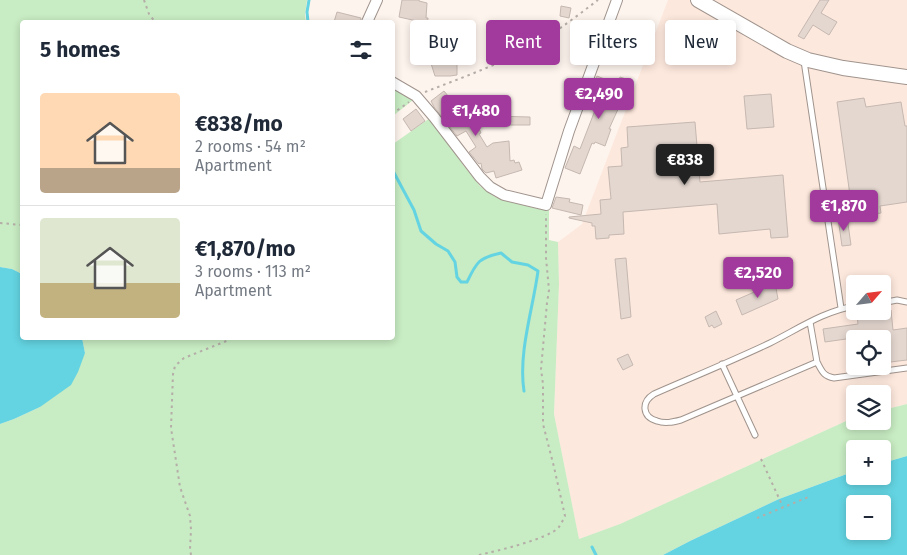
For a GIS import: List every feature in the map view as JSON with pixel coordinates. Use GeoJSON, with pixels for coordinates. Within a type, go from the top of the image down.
{"type":"FeatureCollection","features":[{"type":"Feature","properties":{"kind":"main road"},"geometry":{"type":"LineString","coordinates":[[698,0],[786,51],[804,58],[843,68],[907,77]]}},
{"type":"Feature","properties":{"kind":"street"},"geometry":{"type":"LineString","coordinates":[[368,20],[377,0]]}},
{"type":"Feature","properties":{"kind":"street"},"geometry":{"type":"LineString","coordinates":[[395,84],[416,96],[490,187],[504,194],[546,205],[569,131],[618,0]]}},
{"type":"Feature","properties":{"kind":"lane"},"geometry":{"type":"LineString","coordinates":[[804,58],[841,308]]}},
{"type":"Feature","properties":{"kind":"lane"},"geometry":{"type":"LineString","coordinates":[[891,301],[907,302]]}},
{"type":"Feature","properties":{"kind":"lane"},"geometry":{"type":"LineString","coordinates":[[816,362],[682,420],[665,423],[658,422],[651,419],[644,409],[648,398],[769,343],[810,322],[846,307]]}},
{"type":"Feature","properties":{"kind":"lane"},"geometry":{"type":"LineString","coordinates":[[810,322],[816,362],[827,377],[834,378],[907,368]]}},
{"type":"Feature","properties":{"kind":"lane"},"geometry":{"type":"LineString","coordinates":[[722,364],[754,435]]}},
{"type":"Feature","properties":{"kind":"path"},"geometry":{"type":"LineString","coordinates":[[144,0],[154,20]]}},
{"type":"Feature","properties":{"kind":"path"},"geometry":{"type":"LineString","coordinates":[[395,112],[416,96],[531,46],[582,13],[598,0]]}},
{"type":"Feature","properties":{"kind":"path"},"geometry":{"type":"LineString","coordinates":[[480,555],[526,543],[547,534],[558,528],[565,516],[543,424],[541,369],[550,290],[546,258],[546,205]]}},
{"type":"Feature","properties":{"kind":"path"},"geometry":{"type":"LineString","coordinates":[[0,223],[20,225]]}},
{"type":"Feature","properties":{"kind":"path"},"geometry":{"type":"LineString","coordinates":[[191,555],[190,516],[180,487],[171,428],[173,374],[175,366],[184,358],[229,340]]}},
{"type":"Feature","properties":{"kind":"path"},"geometry":{"type":"LineString","coordinates":[[762,460],[783,507]]}},
{"type":"Feature","properties":{"kind":"path"},"geometry":{"type":"LineString","coordinates":[[757,518],[811,496]]}},
{"type":"Feature","properties":{"kind":"shaded area"},"geometry":{"type":"Polygon","coordinates":[[[668,0],[907,0],[907,404],[891,408],[891,385],[846,385],[846,421],[620,524],[579,539],[554,414],[559,284],[558,242],[582,224],[643,65],[655,65],[655,34],[668,0]]]}},
{"type":"Feature","properties":{"kind":"green space"},"geometry":{"type":"Polygon","coordinates":[[[0,0],[307,0],[306,20],[20,20],[20,273],[12,269],[0,267],[0,0]]]}},
{"type":"Feature","properties":{"kind":"green space"},"geometry":{"type":"Polygon","coordinates":[[[395,88],[413,100],[395,114],[395,88]]]}},
{"type":"Feature","properties":{"kind":"green space"},"geometry":{"type":"Polygon","coordinates":[[[430,118],[480,186],[495,197],[534,208],[549,210],[549,240],[558,242],[559,284],[554,414],[579,539],[620,524],[846,421],[846,430],[891,430],[891,408],[907,404],[907,456],[891,461],[891,440],[846,440],[846,474],[779,499],[663,555],[0,555],[0,424],[40,407],[85,353],[82,340],[395,340],[395,143],[430,118]]]}},
{"type":"Feature","properties":{"kind":"water"},"geometry":{"type":"Polygon","coordinates":[[[0,267],[12,269],[20,273],[20,340],[82,340],[85,353],[71,385],[40,407],[0,424],[0,267]]]}},
{"type":"Feature","properties":{"kind":"water"},"geometry":{"type":"Polygon","coordinates":[[[907,456],[907,555],[663,555],[779,499],[846,474],[846,485],[891,485],[891,461],[907,456]]]}},
{"type":"Feature","properties":{"kind":"building"},"geometry":{"type":"Polygon","coordinates":[[[402,0],[419,0],[427,3],[426,18],[428,20],[412,20],[399,17],[402,0]]]}},
{"type":"Feature","properties":{"kind":"building"},"geometry":{"type":"Polygon","coordinates":[[[820,0],[829,0],[821,13],[837,22],[829,35],[813,25],[804,39],[798,36],[820,0]]]}},
{"type":"Feature","properties":{"kind":"building"},"geometry":{"type":"Polygon","coordinates":[[[561,6],[571,8],[569,18],[560,16],[561,6]]]}},
{"type":"Feature","properties":{"kind":"building"},"geometry":{"type":"Polygon","coordinates":[[[337,12],[361,18],[360,20],[335,20],[337,12]]]}},
{"type":"Feature","properties":{"kind":"building"},"geometry":{"type":"Polygon","coordinates":[[[432,65],[457,65],[457,75],[435,76],[432,65]]]}},
{"type":"Feature","properties":{"kind":"building"},"geometry":{"type":"Polygon","coordinates":[[[597,76],[617,84],[620,77],[629,80],[609,129],[611,129],[605,146],[595,142],[594,144],[592,143],[580,174],[565,168],[574,146],[580,149],[599,100],[599,97],[590,94],[597,76]]]}},
{"type":"Feature","properties":{"kind":"building"},"geometry":{"type":"Polygon","coordinates":[[[444,91],[453,102],[456,100],[459,104],[464,100],[483,125],[477,125],[481,133],[479,134],[487,147],[493,143],[509,141],[510,161],[519,162],[522,170],[496,178],[494,171],[486,173],[482,169],[481,163],[479,164],[469,152],[476,147],[466,131],[457,136],[431,101],[444,91]]]}},
{"type":"Feature","properties":{"kind":"building"},"geometry":{"type":"Polygon","coordinates":[[[771,94],[774,127],[747,129],[744,96],[771,94]]]}},
{"type":"Feature","properties":{"kind":"building"},"geometry":{"type":"Polygon","coordinates":[[[864,98],[866,107],[901,102],[905,126],[907,126],[907,202],[880,206],[881,213],[853,217],[837,102],[864,98]]]}},
{"type":"Feature","properties":{"kind":"building"},"geometry":{"type":"Polygon","coordinates":[[[416,109],[425,121],[411,131],[403,119],[416,109]]]}},
{"type":"Feature","properties":{"kind":"building"},"geometry":{"type":"Polygon","coordinates":[[[493,116],[530,117],[530,125],[493,125],[493,116]]]}},
{"type":"Feature","properties":{"kind":"building"},"geometry":{"type":"Polygon","coordinates":[[[695,122],[700,182],[783,175],[788,237],[771,238],[770,229],[719,234],[717,204],[623,212],[624,234],[609,235],[609,238],[596,239],[595,226],[592,226],[592,223],[569,218],[601,214],[600,200],[611,199],[608,167],[622,166],[621,148],[628,147],[627,127],[695,122]]]}},
{"type":"Feature","properties":{"kind":"building"},"geometry":{"type":"Polygon","coordinates":[[[556,197],[570,199],[569,202],[583,205],[581,215],[552,208],[556,197]]]}},
{"type":"Feature","properties":{"kind":"building"},"geometry":{"type":"Polygon","coordinates":[[[847,217],[851,245],[842,246],[838,218],[847,217]]]}},
{"type":"Feature","properties":{"kind":"building"},"geometry":{"type":"Polygon","coordinates":[[[626,258],[631,317],[621,319],[615,259],[626,258]]]}},
{"type":"Feature","properties":{"kind":"building"},"geometry":{"type":"Polygon","coordinates":[[[775,283],[778,299],[742,315],[736,300],[775,283]]]}},
{"type":"Feature","properties":{"kind":"building"},"geometry":{"type":"Polygon","coordinates":[[[891,310],[893,330],[907,328],[907,360],[891,362],[891,330],[846,330],[846,339],[825,342],[823,329],[858,324],[858,320],[891,320],[891,310]]]}},
{"type":"Feature","properties":{"kind":"building"},"geometry":{"type":"Polygon","coordinates":[[[716,311],[722,324],[714,328],[712,325],[709,327],[705,317],[716,311]]]}},
{"type":"Feature","properties":{"kind":"building"},"geometry":{"type":"Polygon","coordinates":[[[628,354],[633,365],[623,370],[617,359],[628,354]]]}},
{"type":"Feature","properties":{"kind":"waterway"},"geometry":{"type":"LineString","coordinates":[[308,20],[309,0]]}},
{"type":"Feature","properties":{"kind":"waterway"},"geometry":{"type":"LineString","coordinates":[[395,175],[414,210],[421,231],[436,244],[448,251],[455,262],[457,277],[461,282],[467,282],[473,269],[483,259],[501,253],[512,262],[528,265],[538,271],[524,346],[524,391]]}},
{"type":"Feature","properties":{"kind":"waterway"},"geometry":{"type":"LineString","coordinates":[[592,547],[596,555]]}}]}
